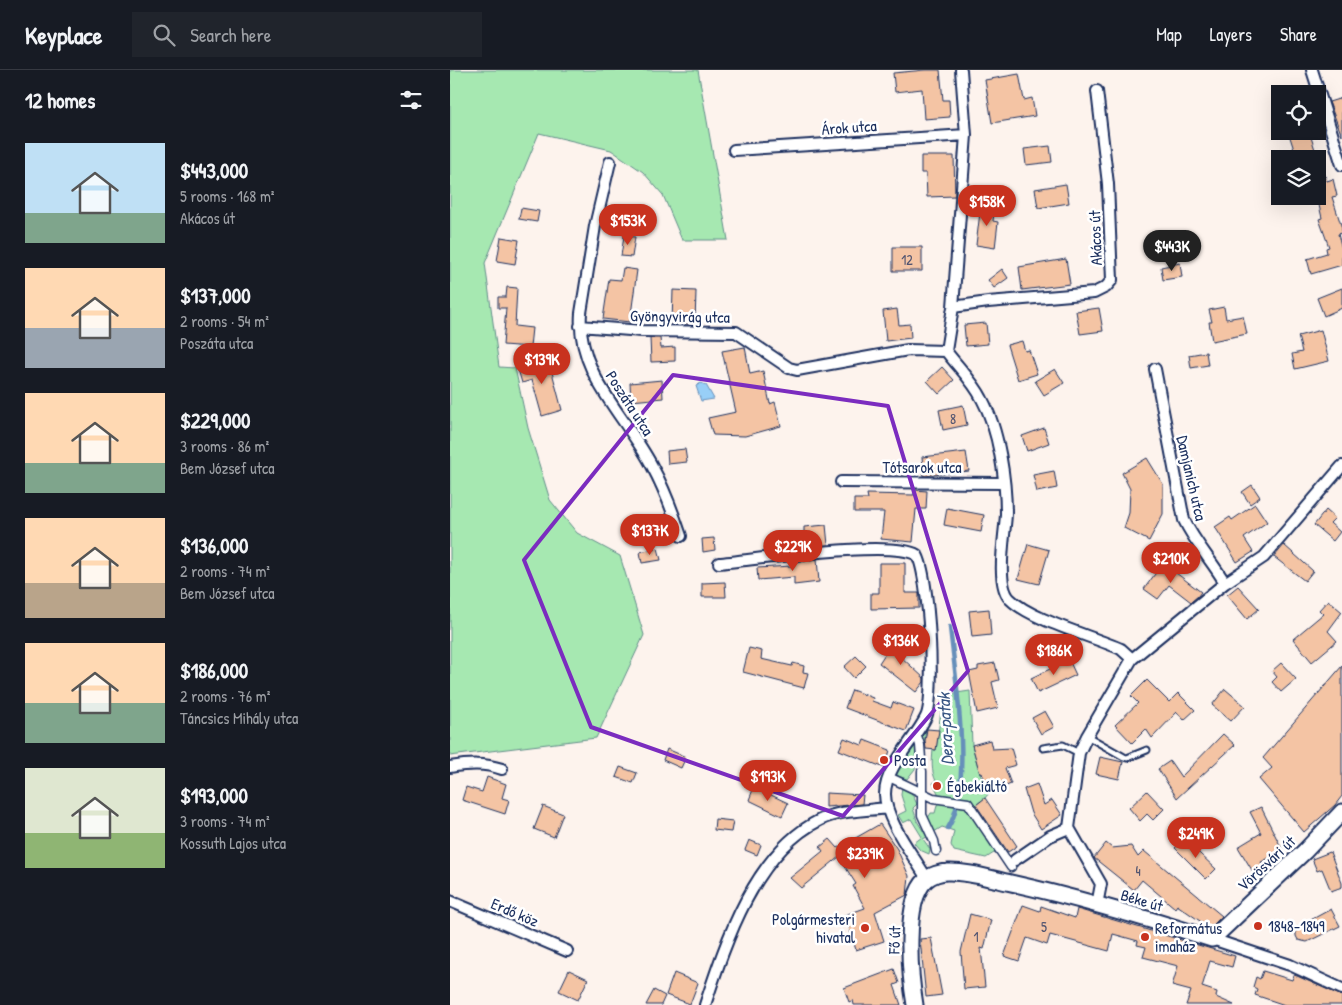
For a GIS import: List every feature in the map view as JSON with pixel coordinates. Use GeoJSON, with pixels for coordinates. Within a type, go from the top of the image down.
{"type":"FeatureCollection","features":[{"type":"Feature","properties":{"kind":"main road","name":"Vörösvári út"},"geometry":{"type":"LineString","coordinates":[[1212,939],[1306,851],[1342,812]]}},
{"type":"Feature","properties":{"kind":"main road","name":"Béke út"},"geometry":{"type":"LineString","coordinates":[[927,879],[946,872],[1002,881],[1097,905],[1212,939]]}},
{"type":"Feature","properties":{"kind":"main road","name":"Fő út"},"geometry":{"type":"LineString","coordinates":[[916,1005],[911,968],[910,930],[920,887],[927,879]]}},
{"type":"Feature","properties":{"kind":"street"},"geometry":{"type":"LineString","coordinates":[[961,70],[966,135],[952,307],[946,351],[967,376],[983,401],[996,437],[1006,515],[1003,583],[1007,596],[1011,601],[1043,618],[1121,649],[1132,659]]}},
{"type":"Feature","properties":{"kind":"street"},"geometry":{"type":"LineString","coordinates":[[1312,70],[1342,165]]}},
{"type":"Feature","properties":{"kind":"street","name":"Akácos út"},"geometry":{"type":"LineString","coordinates":[[952,307],[1094,293],[1106,287],[1112,280],[1108,184],[1097,91]]}},
{"type":"Feature","properties":{"kind":"street","name":"Árok utca"},"geometry":{"type":"LineString","coordinates":[[734,150],[966,135]]}},
{"type":"Feature","properties":{"kind":"street","name":"Poszáta utca"},"geometry":{"type":"LineString","coordinates":[[610,162],[594,235],[580,326],[588,363],[604,393],[652,464],[668,498],[681,536]]}},
{"type":"Feature","properties":{"kind":"street","name":"Gyöngyvirág utca"},"geometry":{"type":"LineString","coordinates":[[580,326],[642,331],[736,332],[789,368],[797,370],[908,350],[946,351]]}},
{"type":"Feature","properties":{"kind":"street","name":"Damjanich utca"},"geometry":{"type":"LineString","coordinates":[[1155,369],[1184,520],[1193,540],[1210,559],[1225,583]]}},
{"type":"Feature","properties":{"kind":"street"},"geometry":{"type":"LineString","coordinates":[[1097,905],[1100,884],[1069,828],[1079,754],[1088,736],[1132,659],[1225,583],[1264,557],[1342,466]]}},
{"type":"Feature","properties":{"kind":"street","name":"Tótsarok utca"},"geometry":{"type":"LineString","coordinates":[[841,482],[1003,483]]}},
{"type":"Feature","properties":{"kind":"street"},"geometry":{"type":"LineString","coordinates":[[719,564],[861,548],[902,550],[917,555],[923,570],[928,601],[931,702],[927,716],[890,777],[885,792],[887,808],[927,879]]}},
{"type":"Feature","properties":{"kind":"street"},"geometry":{"type":"LineString","coordinates":[[916,733],[920,745],[921,759]]}},
{"type":"Feature","properties":{"kind":"street"},"geometry":{"type":"LineString","coordinates":[[450,767],[488,764],[502,769]]}},
{"type":"Feature","properties":{"kind":"street"},"geometry":{"type":"LineString","coordinates":[[922,771],[923,821],[934,841],[936,851]]}},
{"type":"Feature","properties":{"kind":"street"},"geometry":{"type":"LineString","coordinates":[[890,777],[933,798],[968,803],[1013,864]]}},
{"type":"Feature","properties":{"kind":"street"},"geometry":{"type":"LineString","coordinates":[[705,1005],[722,954],[743,906],[762,873],[778,854],[806,828],[820,820],[839,814],[887,808]]}},
{"type":"Feature","properties":{"kind":"street"},"geometry":{"type":"LineString","coordinates":[[1002,881],[1013,864],[1050,836],[1069,828]]}},
{"type":"Feature","properties":{"kind":"street","name":"Erdő köz"},"geometry":{"type":"LineString","coordinates":[[450,901],[567,951]]}},
{"type":"Feature","properties":{"kind":"street","name":"Béke út"},"geometry":{"type":"LineString","coordinates":[[1212,939],[1290,965],[1342,989]]}},
{"type":"Feature","properties":{"kind":"lane"},"geometry":{"type":"LineString","coordinates":[[1088,736],[1124,757],[1147,750]]}},
{"type":"Feature","properties":{"kind":"lane"},"geometry":{"type":"LineString","coordinates":[[1043,748],[1063,745],[1079,754]]}},
{"type":"Feature","properties":{"kind":"highlighted area"},"geometry":{"type":"Polygon","coordinates":[[[673,375],[888,406],[968,671],[843,816],[591,727],[524,560],[673,375]]]}},
{"type":"Feature","properties":{"kind":"green space"},"geometry":{"type":"Polygon","coordinates":[[[450,70],[698,70],[728,240],[682,240],[663,195],[643,172],[611,150],[539,133],[485,263],[499,367],[515,368],[528,428],[550,500],[577,533],[620,556],[644,635],[596,738],[450,756],[450,70]]]}},
{"type":"Feature","properties":{"kind":"green space"},"geometry":{"type":"Polygon","coordinates":[[[970,691],[972,745],[980,774],[989,793],[974,806],[940,797],[933,783],[936,781],[932,766],[933,750],[936,750],[943,695],[970,691]]]}},
{"type":"Feature","properties":{"kind":"green space"},"geometry":{"type":"Polygon","coordinates":[[[924,728],[926,729],[922,759],[917,758],[915,769],[907,779],[895,775],[924,728]]]}},
{"type":"Feature","properties":{"kind":"green space"},"geometry":{"type":"Polygon","coordinates":[[[902,786],[909,788],[917,804],[913,808],[917,821],[927,837],[923,839],[930,849],[929,854],[920,850],[914,843],[922,837],[911,819],[903,823],[898,815],[906,811],[901,795],[902,786]]]}},
{"type":"Feature","properties":{"kind":"green space"},"geometry":{"type":"Polygon","coordinates":[[[938,802],[966,805],[997,851],[986,858],[954,851],[951,845],[954,831],[942,827],[934,832],[926,821],[931,813],[935,813],[938,802]]]}},
{"type":"Feature","properties":{"kind":"water"},"geometry":{"type":"Polygon","coordinates":[[[701,383],[706,385],[714,399],[701,401],[696,386],[701,383]]]}},
{"type":"Feature","properties":{"kind":"building"},"geometry":{"type":"Polygon","coordinates":[[[940,70],[943,100],[949,100],[950,117],[924,119],[922,89],[895,92],[893,73],[940,70]]]}},
{"type":"Feature","properties":{"kind":"building"},"geometry":{"type":"Polygon","coordinates":[[[1019,74],[1024,100],[1032,98],[1035,116],[992,123],[985,80],[1019,74]]]}},
{"type":"Feature","properties":{"kind":"building"},"geometry":{"type":"Polygon","coordinates":[[[1342,98],[1342,136],[1329,102],[1342,98]]]}},
{"type":"Feature","properties":{"kind":"building"},"geometry":{"type":"Polygon","coordinates":[[[1291,140],[1312,140],[1315,150],[1294,150],[1291,140]]]}},
{"type":"Feature","properties":{"kind":"building"},"geometry":{"type":"Polygon","coordinates":[[[1050,146],[1052,162],[1026,165],[1024,149],[1050,146]]]}},
{"type":"Feature","properties":{"kind":"building"},"geometry":{"type":"Polygon","coordinates":[[[921,156],[954,156],[955,196],[927,197],[926,173],[921,173],[921,156]]]}},
{"type":"Feature","properties":{"kind":"building"},"geometry":{"type":"Polygon","coordinates":[[[1326,178],[1327,181],[1333,179],[1337,196],[1332,197],[1342,228],[1342,233],[1338,234],[1342,249],[1342,265],[1311,274],[1307,259],[1327,253],[1326,248],[1329,247],[1319,219],[1322,218],[1319,205],[1326,205],[1326,178]]]}},
{"type":"Feature","properties":{"kind":"building"},"geometry":{"type":"Polygon","coordinates":[[[1066,184],[1069,203],[1038,208],[1035,189],[1066,184]]]}},
{"type":"Feature","properties":{"kind":"building"},"geometry":{"type":"Polygon","coordinates":[[[981,204],[995,206],[993,221],[998,222],[995,248],[976,245],[981,204]]]}},
{"type":"Feature","properties":{"kind":"building"},"geometry":{"type":"Polygon","coordinates":[[[521,208],[539,211],[537,222],[519,219],[521,208]]]}},
{"type":"Feature","properties":{"kind":"building"},"geometry":{"type":"Polygon","coordinates":[[[624,236],[635,237],[632,257],[621,256],[624,236]]]}},
{"type":"Feature","properties":{"kind":"building"},"geometry":{"type":"Polygon","coordinates":[[[501,237],[519,240],[515,264],[497,261],[501,237]]]}},
{"type":"Feature","properties":{"kind":"building"},"geometry":{"type":"Polygon","coordinates":[[[893,247],[922,247],[922,271],[893,271],[893,247]]]}},
{"type":"Feature","properties":{"kind":"building"},"geometry":{"type":"Polygon","coordinates":[[[1066,259],[1070,284],[1022,290],[1019,267],[1066,259]]]}},
{"type":"Feature","properties":{"kind":"building"},"geometry":{"type":"Polygon","coordinates":[[[1180,263],[1182,277],[1163,280],[1161,267],[1180,263]]]}},
{"type":"Feature","properties":{"kind":"building"},"geometry":{"type":"Polygon","coordinates":[[[623,268],[637,270],[630,322],[603,319],[609,279],[621,280],[623,268]]]}},
{"type":"Feature","properties":{"kind":"building"},"geometry":{"type":"Polygon","coordinates":[[[1002,269],[1008,278],[994,288],[988,280],[1002,269]]]}},
{"type":"Feature","properties":{"kind":"building"},"geometry":{"type":"Polygon","coordinates":[[[507,287],[517,288],[515,326],[532,328],[530,347],[503,345],[506,308],[498,308],[498,297],[506,297],[507,287]]]}},
{"type":"Feature","properties":{"kind":"building"},"geometry":{"type":"Polygon","coordinates":[[[1342,288],[1342,308],[1324,316],[1317,298],[1342,288]]]}},
{"type":"Feature","properties":{"kind":"building"},"geometry":{"type":"Polygon","coordinates":[[[673,290],[696,291],[695,324],[672,324],[673,290]]]}},
{"type":"Feature","properties":{"kind":"building"},"geometry":{"type":"Polygon","coordinates":[[[1224,307],[1226,319],[1243,316],[1247,334],[1212,341],[1209,322],[1212,322],[1209,310],[1224,307]]]}},
{"type":"Feature","properties":{"kind":"building"},"geometry":{"type":"Polygon","coordinates":[[[1099,308],[1103,331],[1080,334],[1076,311],[1099,308]]]}},
{"type":"Feature","properties":{"kind":"building"},"geometry":{"type":"Polygon","coordinates":[[[897,309],[899,325],[910,324],[911,338],[886,341],[883,311],[897,309]]]}},
{"type":"Feature","properties":{"kind":"building"},"geometry":{"type":"Polygon","coordinates":[[[986,323],[988,344],[966,346],[964,325],[986,323]]]}},
{"type":"Feature","properties":{"kind":"building"},"geometry":{"type":"Polygon","coordinates":[[[1321,330],[1329,361],[1295,369],[1292,354],[1302,352],[1298,336],[1321,330]]]}},
{"type":"Feature","properties":{"kind":"building"},"geometry":{"type":"Polygon","coordinates":[[[650,338],[660,338],[661,348],[675,347],[675,361],[651,362],[650,338]]]}},
{"type":"Feature","properties":{"kind":"building"},"geometry":{"type":"Polygon","coordinates":[[[1022,341],[1025,351],[1029,350],[1037,374],[1018,380],[1007,345],[1022,341]]]}},
{"type":"Feature","properties":{"kind":"building"},"geometry":{"type":"Polygon","coordinates":[[[745,347],[750,374],[763,371],[770,404],[775,402],[781,426],[745,436],[713,435],[708,418],[736,412],[722,351],[745,347]]]}},
{"type":"Feature","properties":{"kind":"building"},"geometry":{"type":"Polygon","coordinates":[[[1206,352],[1208,365],[1191,368],[1189,355],[1206,352]]]}},
{"type":"Feature","properties":{"kind":"building"},"geometry":{"type":"Polygon","coordinates":[[[548,357],[562,410],[542,416],[532,380],[522,383],[517,366],[548,357]]]}},
{"type":"Feature","properties":{"kind":"building"},"geometry":{"type":"Polygon","coordinates":[[[942,367],[954,380],[939,394],[927,381],[942,367]]]}},
{"type":"Feature","properties":{"kind":"building"},"geometry":{"type":"Polygon","coordinates":[[[1055,369],[1064,383],[1044,395],[1035,381],[1055,369]]]}},
{"type":"Feature","properties":{"kind":"building"},"geometry":{"type":"Polygon","coordinates":[[[662,380],[663,398],[631,401],[630,383],[662,380]]]}},
{"type":"Feature","properties":{"kind":"building"},"geometry":{"type":"Polygon","coordinates":[[[963,405],[967,425],[943,430],[939,410],[963,405]]]}},
{"type":"Feature","properties":{"kind":"building"},"geometry":{"type":"Polygon","coordinates":[[[1044,428],[1049,443],[1027,451],[1022,436],[1044,428]]]}},
{"type":"Feature","properties":{"kind":"building"},"geometry":{"type":"Polygon","coordinates":[[[685,449],[687,462],[668,464],[667,451],[685,449]]]}},
{"type":"Feature","properties":{"kind":"building"},"geometry":{"type":"Polygon","coordinates":[[[966,452],[969,471],[924,476],[922,457],[966,452]]]}},
{"type":"Feature","properties":{"kind":"building"},"geometry":{"type":"Polygon","coordinates":[[[1147,458],[1163,484],[1163,514],[1149,541],[1124,528],[1129,513],[1130,489],[1122,473],[1147,458]]]}},
{"type":"Feature","properties":{"kind":"building"},"geometry":{"type":"Polygon","coordinates":[[[1054,471],[1057,488],[1037,492],[1033,475],[1054,471]]]}},
{"type":"Feature","properties":{"kind":"building"},"geometry":{"type":"Polygon","coordinates":[[[1252,485],[1260,497],[1250,504],[1242,492],[1252,485]]]}},
{"type":"Feature","properties":{"kind":"building"},"geometry":{"type":"Polygon","coordinates":[[[914,490],[927,491],[926,509],[916,509],[913,542],[881,539],[884,512],[854,512],[854,499],[868,499],[867,494],[914,495],[914,490]]]}},
{"type":"Feature","properties":{"kind":"building"},"geometry":{"type":"Polygon","coordinates":[[[1255,504],[1267,522],[1244,538],[1253,552],[1237,562],[1215,527],[1230,517],[1232,520],[1255,504]]]}},
{"type":"Feature","properties":{"kind":"building"},"geometry":{"type":"Polygon","coordinates":[[[947,508],[984,515],[981,532],[944,525],[947,508]]]}},
{"type":"Feature","properties":{"kind":"building"},"geometry":{"type":"Polygon","coordinates":[[[1326,510],[1335,518],[1330,523],[1340,532],[1333,541],[1314,525],[1326,510]]]}},
{"type":"Feature","properties":{"kind":"building"},"geometry":{"type":"Polygon","coordinates":[[[826,525],[828,545],[793,548],[791,534],[804,533],[804,527],[826,525]]]}},
{"type":"Feature","properties":{"kind":"building"},"geometry":{"type":"Polygon","coordinates":[[[714,538],[715,550],[703,552],[702,539],[714,538]]]}},
{"type":"Feature","properties":{"kind":"building"},"geometry":{"type":"Polygon","coordinates":[[[1028,544],[1049,550],[1039,584],[1018,579],[1028,544]]]}},
{"type":"Feature","properties":{"kind":"building"},"geometry":{"type":"Polygon","coordinates":[[[1284,545],[1313,571],[1305,581],[1274,557],[1284,545]]]}},
{"type":"Feature","properties":{"kind":"building"},"geometry":{"type":"Polygon","coordinates":[[[658,548],[661,560],[642,563],[640,552],[658,548]]]}},
{"type":"Feature","properties":{"kind":"building"},"geometry":{"type":"Polygon","coordinates":[[[817,559],[819,582],[794,585],[794,577],[758,580],[757,568],[792,566],[794,562],[817,559]]]}},
{"type":"Feature","properties":{"kind":"building"},"geometry":{"type":"Polygon","coordinates":[[[879,563],[905,563],[905,593],[919,593],[919,608],[871,609],[871,593],[879,593],[879,563]]]}},
{"type":"Feature","properties":{"kind":"building"},"geometry":{"type":"Polygon","coordinates":[[[1163,563],[1201,592],[1198,596],[1191,602],[1169,585],[1158,599],[1144,589],[1163,563]]]}},
{"type":"Feature","properties":{"kind":"building"},"geometry":{"type":"Polygon","coordinates":[[[725,582],[726,597],[702,597],[702,583],[725,582]]]}},
{"type":"Feature","properties":{"kind":"building"},"geometry":{"type":"Polygon","coordinates":[[[1238,586],[1259,609],[1247,619],[1227,595],[1238,586]]]}},
{"type":"Feature","properties":{"kind":"building"},"geometry":{"type":"Polygon","coordinates":[[[1328,600],[1342,612],[1328,631],[1337,641],[1312,662],[1293,639],[1323,614],[1319,610],[1328,600]]]}},
{"type":"Feature","properties":{"kind":"building"},"geometry":{"type":"Polygon","coordinates":[[[989,609],[991,635],[972,637],[969,611],[989,609]]]}},
{"type":"Feature","properties":{"kind":"building"},"geometry":{"type":"Polygon","coordinates":[[[1045,636],[1053,644],[1040,657],[1032,649],[1045,636]]]}},
{"type":"Feature","properties":{"kind":"building"},"geometry":{"type":"Polygon","coordinates":[[[896,637],[907,646],[900,656],[924,678],[924,682],[916,692],[879,663],[896,637]]]}},
{"type":"Feature","properties":{"kind":"building"},"geometry":{"type":"Polygon","coordinates":[[[749,648],[762,651],[761,659],[792,666],[793,663],[804,666],[803,672],[808,673],[804,688],[743,672],[749,648]]]}},
{"type":"Feature","properties":{"kind":"building"},"geometry":{"type":"Polygon","coordinates":[[[856,656],[866,666],[854,678],[844,667],[856,656]]]}},
{"type":"Feature","properties":{"kind":"building"},"geometry":{"type":"Polygon","coordinates":[[[1069,660],[1076,675],[1038,693],[1031,678],[1069,660]]]}},
{"type":"Feature","properties":{"kind":"building"},"geometry":{"type":"Polygon","coordinates":[[[995,663],[999,680],[992,682],[998,708],[977,713],[969,672],[978,670],[978,666],[995,663]]]}},
{"type":"Feature","properties":{"kind":"building"},"geometry":{"type":"Polygon","coordinates":[[[1281,663],[1296,679],[1281,692],[1272,682],[1277,677],[1272,671],[1281,663]]]}},
{"type":"Feature","properties":{"kind":"building"},"geometry":{"type":"Polygon","coordinates":[[[1342,666],[1342,796],[1335,805],[1304,832],[1259,779],[1272,768],[1263,758],[1342,666]]]}},
{"type":"Feature","properties":{"kind":"building"},"geometry":{"type":"Polygon","coordinates":[[[1147,680],[1169,702],[1178,693],[1195,710],[1184,720],[1177,712],[1152,738],[1146,729],[1132,743],[1115,725],[1138,703],[1131,696],[1147,680]]]}},
{"type":"Feature","properties":{"kind":"building"},"geometry":{"type":"Polygon","coordinates":[[[1225,689],[1245,706],[1231,721],[1212,705],[1225,689]]]}},
{"type":"Feature","properties":{"kind":"building"},"geometry":{"type":"Polygon","coordinates":[[[852,690],[873,698],[872,701],[891,708],[893,702],[914,710],[906,731],[845,708],[852,690]]]}},
{"type":"Feature","properties":{"kind":"building"},"geometry":{"type":"Polygon","coordinates":[[[1045,711],[1054,727],[1041,734],[1032,718],[1045,711]]]}},
{"type":"Feature","properties":{"kind":"building"},"geometry":{"type":"Polygon","coordinates":[[[927,729],[939,730],[936,750],[926,749],[927,729]]]}},
{"type":"Feature","properties":{"kind":"building"},"geometry":{"type":"Polygon","coordinates":[[[1223,734],[1235,745],[1177,798],[1158,769],[1170,761],[1181,777],[1223,734]]]}},
{"type":"Feature","properties":{"kind":"building"},"geometry":{"type":"Polygon","coordinates":[[[844,738],[862,745],[864,740],[890,750],[885,768],[839,750],[844,738]]]}},
{"type":"Feature","properties":{"kind":"building"},"geometry":{"type":"Polygon","coordinates":[[[990,740],[992,749],[1011,748],[1016,765],[1005,768],[1011,784],[989,793],[982,773],[980,774],[972,745],[990,740]]]}},
{"type":"Feature","properties":{"kind":"building"},"geometry":{"type":"Polygon","coordinates":[[[667,749],[686,757],[681,768],[663,760],[667,749]]]}},
{"type":"Feature","properties":{"kind":"building"},"geometry":{"type":"Polygon","coordinates":[[[1100,757],[1123,762],[1119,779],[1096,774],[1100,757]]]}},
{"type":"Feature","properties":{"kind":"building"},"geometry":{"type":"Polygon","coordinates":[[[620,767],[637,773],[633,783],[616,777],[620,767]]]}},
{"type":"Feature","properties":{"kind":"building"},"geometry":{"type":"Polygon","coordinates":[[[487,777],[506,784],[502,798],[509,800],[505,814],[462,800],[466,787],[482,792],[487,777]]]}},
{"type":"Feature","properties":{"kind":"building"},"geometry":{"type":"Polygon","coordinates":[[[1037,784],[1044,805],[1052,800],[1062,815],[1041,829],[1031,813],[1024,789],[1037,784]]]}},
{"type":"Feature","properties":{"kind":"building"},"geometry":{"type":"Polygon","coordinates":[[[754,787],[788,803],[782,816],[749,800],[754,787]]]}},
{"type":"Feature","properties":{"kind":"building"},"geometry":{"type":"Polygon","coordinates":[[[1147,791],[1164,809],[1153,820],[1147,814],[1140,821],[1129,808],[1147,791]]]}},
{"type":"Feature","properties":{"kind":"building"},"geometry":{"type":"Polygon","coordinates":[[[826,793],[863,795],[862,804],[826,807],[826,793]]]}},
{"type":"Feature","properties":{"kind":"building"},"geometry":{"type":"Polygon","coordinates":[[[985,798],[1017,846],[1008,852],[976,805],[985,798]]]}},
{"type":"Feature","properties":{"kind":"building"},"geometry":{"type":"Polygon","coordinates":[[[543,806],[563,814],[554,837],[534,829],[543,806]]]}},
{"type":"Feature","properties":{"kind":"building"},"geometry":{"type":"Polygon","coordinates":[[[1261,807],[1283,851],[1261,862],[1265,869],[1255,875],[1238,847],[1261,833],[1250,812],[1261,807]]]}},
{"type":"Feature","properties":{"kind":"building"},"geometry":{"type":"Polygon","coordinates":[[[715,819],[733,821],[731,832],[714,830],[715,819]]]}},
{"type":"Feature","properties":{"kind":"building"},"geometry":{"type":"Polygon","coordinates":[[[880,824],[897,849],[909,876],[907,895],[875,912],[884,941],[856,950],[845,915],[865,908],[853,886],[856,884],[839,857],[801,888],[790,878],[823,851],[820,847],[830,839],[838,848],[880,824]]]}},
{"type":"Feature","properties":{"kind":"building"},"geometry":{"type":"Polygon","coordinates":[[[1184,839],[1216,869],[1206,879],[1175,848],[1184,839]]]}},
{"type":"Feature","properties":{"kind":"building"},"geometry":{"type":"Polygon","coordinates":[[[749,840],[761,845],[757,855],[745,850],[749,840]]]}},
{"type":"Feature","properties":{"kind":"building"},"geometry":{"type":"Polygon","coordinates":[[[1106,843],[1112,848],[1131,846],[1138,857],[1144,851],[1222,916],[1210,928],[1177,905],[1175,908],[1142,880],[1134,890],[1094,858],[1106,843]]]}},
{"type":"Feature","properties":{"kind":"building"},"geometry":{"type":"Polygon","coordinates":[[[1330,852],[1342,883],[1342,887],[1331,891],[1322,869],[1317,871],[1312,859],[1330,852]]]}},
{"type":"Feature","properties":{"kind":"building"},"geometry":{"type":"Polygon","coordinates":[[[1023,905],[1040,911],[1041,906],[1075,918],[1077,909],[1235,956],[1232,967],[1210,961],[1202,987],[1217,992],[1216,997],[1234,1005],[1186,1005],[1191,991],[1172,986],[1178,966],[1143,957],[1146,947],[1137,945],[1138,941],[1113,934],[1109,951],[1050,935],[1047,945],[1027,938],[1019,961],[1004,956],[1023,905]]]}},
{"type":"Feature","properties":{"kind":"building"},"geometry":{"type":"Polygon","coordinates":[[[1331,909],[1340,926],[1307,942],[1298,940],[1296,928],[1331,909]]]}},
{"type":"Feature","properties":{"kind":"building"},"geometry":{"type":"Polygon","coordinates":[[[970,914],[991,920],[984,949],[981,948],[985,987],[964,989],[961,952],[970,914]]]}},
{"type":"Feature","properties":{"kind":"building"},"geometry":{"type":"Polygon","coordinates":[[[931,938],[942,995],[926,997],[920,939],[931,938]]]}},
{"type":"Feature","properties":{"kind":"building"},"geometry":{"type":"Polygon","coordinates":[[[894,969],[899,983],[894,985],[901,1005],[854,1005],[853,1000],[849,1002],[844,988],[894,969]]]}},
{"type":"Feature","properties":{"kind":"building"},"geometry":{"type":"Polygon","coordinates":[[[569,970],[588,979],[578,1000],[559,991],[569,970]]]}},
{"type":"Feature","properties":{"kind":"building"},"geometry":{"type":"Polygon","coordinates":[[[1263,971],[1292,980],[1294,975],[1297,976],[1342,996],[1342,1005],[1285,1005],[1255,995],[1257,989],[1253,987],[1256,977],[1260,979],[1263,971]]]}},
{"type":"Feature","properties":{"kind":"building"},"geometry":{"type":"Polygon","coordinates":[[[674,973],[698,983],[690,1004],[666,995],[674,973]]]}},
{"type":"Feature","properties":{"kind":"building"},"geometry":{"type":"Polygon","coordinates":[[[654,990],[665,996],[661,1005],[646,1005],[654,990]]]}},
{"type":"Feature","properties":{"kind":"waterway","name":"Dera-patak"},"geometry":{"type":"LineString","coordinates":[[948,828],[956,810],[960,786],[961,759],[961,731],[950,627]]}},
{"type":"Feature","properties":{"kind":"place","name":"Posta"},"geometry":{"type":"Point","coordinates":[884,760]}},
{"type":"Feature","properties":{"kind":"place","name":"Égbekiáltó"},"geometry":{"type":"Point","coordinates":[937,786]}},
{"type":"Feature","properties":{"kind":"place","name":"1848-1849"},"geometry":{"type":"Point","coordinates":[1258,926]}},
{"type":"Feature","properties":{"kind":"place","name":"Polgármesteri hivatal"},"geometry":{"type":"Point","coordinates":[865,928]}},
{"type":"Feature","properties":{"kind":"place","name":"Református imaház"},"geometry":{"type":"Point","coordinates":[1145,937]}}]}
